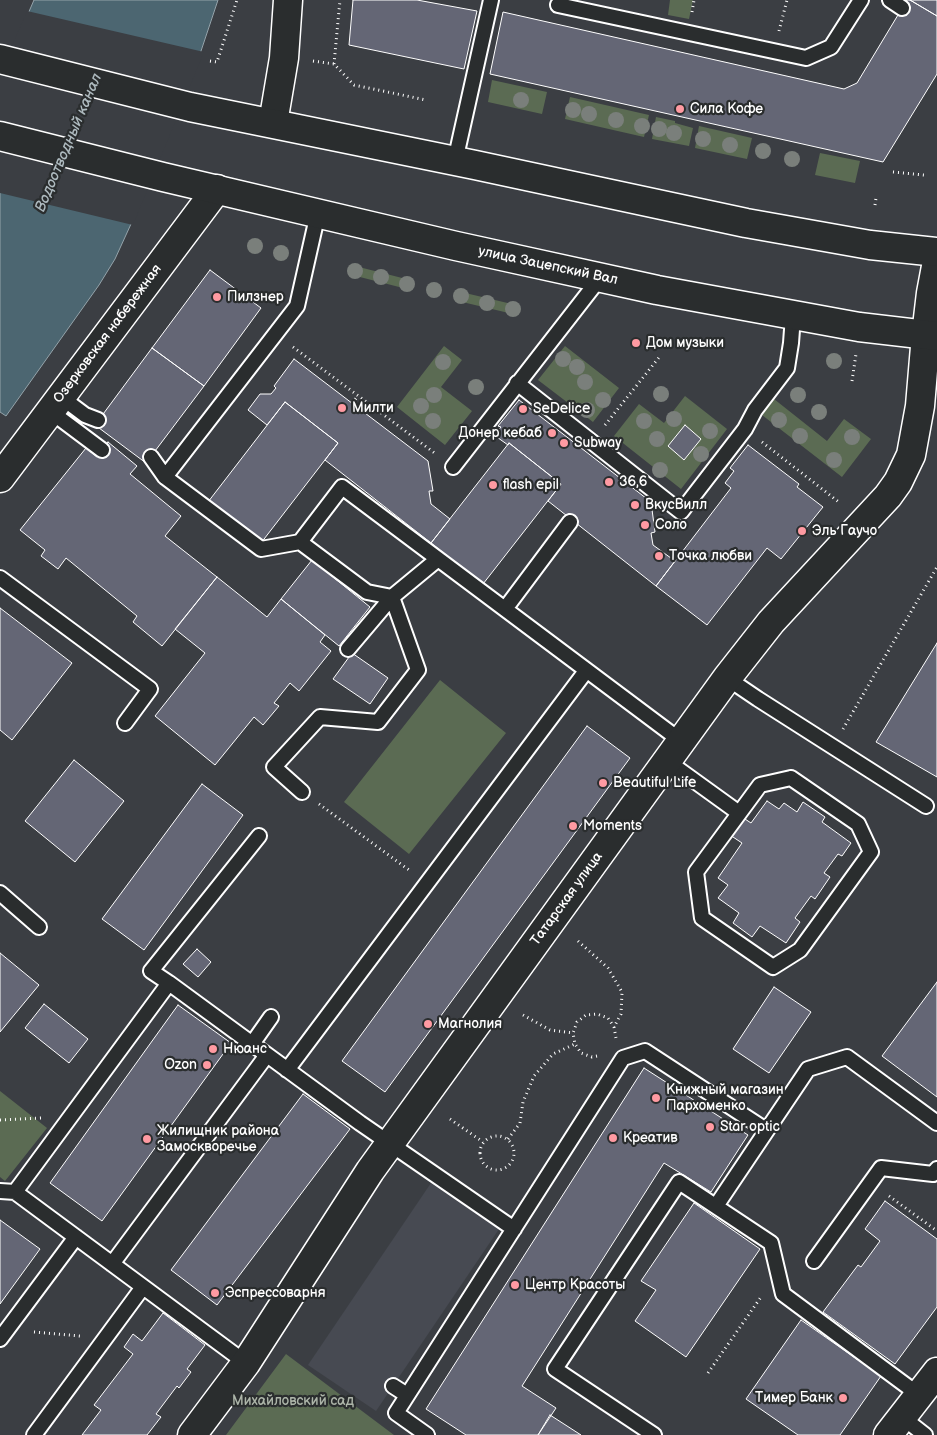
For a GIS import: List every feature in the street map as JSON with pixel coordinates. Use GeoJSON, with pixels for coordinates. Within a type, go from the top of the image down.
{"type":"FeatureCollection","features":[{"type":"Feature","properties":{"kind":"main road"},"geometry":{"type":"LineString","coordinates":[[273,123],[284,58],[288,0]]}},
{"type":"Feature","properties":{"kind":"main road"},"geometry":{"type":"LineString","coordinates":[[0,59],[190,106],[454,160],[746,223],[870,245],[937,252]]}},
{"type":"Feature","properties":{"kind":"main road","name":"улица Зацепский Вал"},"geometry":{"type":"LineString","coordinates":[[0,136],[163,178],[600,278],[793,316],[932,336]]}},
{"type":"Feature","properties":{"kind":"main road","name":"Озерковская набережная"},"geometry":{"type":"LineString","coordinates":[[0,478],[217,190]]}},
{"type":"Feature","properties":{"kind":"main road","name":"Татарская улица"},"geometry":{"type":"LineString","coordinates":[[192,1435],[246,1363],[370,1171],[727,678],[771,622],[888,496],[898,482],[911,455],[915,435],[932,336],[931,293],[937,261]]}},
{"type":"Feature","properties":{"kind":"main road"},"geometry":{"type":"LineString","coordinates":[[895,1426],[937,1372]]}},
{"type":"Feature","properties":{"kind":"lane"},"geometry":{"type":"LineString","coordinates":[[454,160],[491,0]]}},
{"type":"Feature","properties":{"kind":"lane"},"geometry":{"type":"LineString","coordinates":[[558,5],[806,58],[831,47],[860,0]]}},
{"type":"Feature","properties":{"kind":"lane"},"geometry":{"type":"LineString","coordinates":[[890,0],[902,8]]}},
{"type":"Feature","properties":{"kind":"lane"},"geometry":{"type":"LineString","coordinates":[[165,477],[298,306],[318,213]]}},
{"type":"Feature","properties":{"kind":"lane"},"geometry":{"type":"LineString","coordinates":[[453,467],[600,278]]}},
{"type":"Feature","properties":{"kind":"lane"},"geometry":{"type":"LineString","coordinates":[[517,383],[681,512],[744,429],[755,410],[786,368],[791,343],[793,316]]}},
{"type":"Feature","properties":{"kind":"lane"},"geometry":{"type":"LineString","coordinates":[[56,404],[98,420]]}},
{"type":"Feature","properties":{"kind":"lane"},"geometry":{"type":"LineString","coordinates":[[56,404],[102,450]]}},
{"type":"Feature","properties":{"kind":"lane"},"geometry":{"type":"LineString","coordinates":[[151,457],[165,477],[261,550],[300,542],[342,487],[586,671],[739,813]]}},
{"type":"Feature","properties":{"kind":"lane"},"geometry":{"type":"LineString","coordinates":[[505,610],[570,522]]}},
{"type":"Feature","properties":{"kind":"lane"},"geometry":{"type":"LineString","coordinates":[[300,542],[367,592],[392,597]]}},
{"type":"Feature","properties":{"kind":"lane"},"geometry":{"type":"LineString","coordinates":[[348,650],[392,597],[438,559]]}},
{"type":"Feature","properties":{"kind":"lane"},"geometry":{"type":"LineString","coordinates":[[0,578],[150,689],[125,723]]}},
{"type":"Feature","properties":{"kind":"lane"},"geometry":{"type":"LineString","coordinates":[[302,792],[274,767],[320,717],[378,722],[418,670],[392,597]]}},
{"type":"Feature","properties":{"kind":"lane"},"geometry":{"type":"LineString","coordinates":[[287,1070],[586,671]]}},
{"type":"Feature","properties":{"kind":"lane"},"geometry":{"type":"LineString","coordinates":[[727,678],[926,806]]}},
{"type":"Feature","properties":{"kind":"lane"},"geometry":{"type":"LineString","coordinates":[[791,778],[858,824],[871,852],[800,950],[773,967],[702,918],[696,872],[739,813],[760,785],[791,778]]}},
{"type":"Feature","properties":{"kind":"lane"},"geometry":{"type":"LineString","coordinates":[[259,836],[151,971],[467,1202],[514,1229]]}},
{"type":"Feature","properties":{"kind":"lane"},"geometry":{"type":"LineString","coordinates":[[0,893],[39,927]]}},
{"type":"Feature","properties":{"kind":"lane"},"geometry":{"type":"LineString","coordinates":[[15,1192],[169,983]]}},
{"type":"Feature","properties":{"kind":"lane"},"geometry":{"type":"LineString","coordinates":[[252,1044],[271,1017]]}},
{"type":"Feature","properties":{"kind":"lane"},"geometry":{"type":"LineString","coordinates":[[428,1435],[396,1414],[623,1058],[645,1050],[766,1130]]}},
{"type":"Feature","properties":{"kind":"lane"},"geometry":{"type":"LineString","coordinates":[[112,1264],[267,1055]]}},
{"type":"Feature","properties":{"kind":"lane"},"geometry":{"type":"LineString","coordinates":[[716,1206],[808,1069],[847,1057],[937,1123]]}},
{"type":"Feature","properties":{"kind":"lane"},"geometry":{"type":"LineString","coordinates":[[814,1261],[881,1168],[933,1174],[937,1169]]}},
{"type":"Feature","properties":{"kind":"lane"},"geometry":{"type":"LineString","coordinates":[[654,1435],[555,1369],[679,1182],[771,1243],[783,1294],[919,1395]]}},
{"type":"Feature","properties":{"kind":"lane"},"geometry":{"type":"LineString","coordinates":[[0,1190],[15,1192],[246,1363]]}},
{"type":"Feature","properties":{"kind":"lane"},"geometry":{"type":"LineString","coordinates":[[3,1335],[76,1237]]}},
{"type":"Feature","properties":{"kind":"lane"},"geometry":{"type":"LineString","coordinates":[[34,1435],[143,1287]]}},
{"type":"Feature","properties":{"kind":"lane"},"geometry":{"type":"LineString","coordinates":[[393,1386],[407,1396]]}},
{"type":"Feature","properties":{"kind":"lane"},"geometry":{"type":"LineString","coordinates":[[895,1426],[925,1435]]}},
{"type":"Feature","properties":{"kind":"path"},"geometry":{"type":"LineString","coordinates":[[210,61],[217,62],[237,0]]}},
{"type":"Feature","properties":{"kind":"path"},"geometry":{"type":"LineString","coordinates":[[334,64],[340,0]]}},
{"type":"Feature","properties":{"kind":"path"},"geometry":{"type":"LineString","coordinates":[[774,51],[787,0]]}},
{"type":"Feature","properties":{"kind":"path"},"geometry":{"type":"LineString","coordinates":[[308,61],[334,64],[354,85],[426,100]]}},
{"type":"Feature","properties":{"kind":"path"},"geometry":{"type":"LineString","coordinates":[[893,172],[924,175]]}},
{"type":"Feature","properties":{"kind":"path"},"geometry":{"type":"LineString","coordinates":[[875,205],[876,198]]}},
{"type":"Feature","properties":{"kind":"path"},"geometry":{"type":"LineString","coordinates":[[276,334],[453,467]]}},
{"type":"Feature","properties":{"kind":"path"},"geometry":{"type":"LineString","coordinates":[[852,381],[856,354]]}},
{"type":"Feature","properties":{"kind":"path"},"geometry":{"type":"LineString","coordinates":[[592,442],[661,355]]}},
{"type":"Feature","properties":{"kind":"path"},"geometry":{"type":"LineString","coordinates":[[352,403],[358,396]]}},
{"type":"Feature","properties":{"kind":"path"},"geometry":{"type":"LineString","coordinates":[[744,429],[840,503]]}},
{"type":"Feature","properties":{"kind":"path"},"geometry":{"type":"LineString","coordinates":[[832,747],[937,567]]}},
{"type":"Feature","properties":{"kind":"path"},"geometry":{"type":"LineString","coordinates":[[302,792],[427,884]]}},
{"type":"Feature","properties":{"kind":"path"},"geometry":{"type":"LineString","coordinates":[[578,941],[608,968],[622,992],[621,1014],[614,1027]]}},
{"type":"Feature","properties":{"kind":"path"},"geometry":{"type":"LineString","coordinates":[[603,1055],[592,1057],[581,1052],[574,1044],[573,1033],[577,1022],[586,1015],[592,1014],[608,1018],[614,1027],[616,1038],[614,1043]]}},
{"type":"Feature","properties":{"kind":"path"},"geometry":{"type":"LineString","coordinates":[[523,1015],[550,1030],[573,1033]]}},
{"type":"Feature","properties":{"kind":"path"},"geometry":{"type":"LineString","coordinates":[[508,1139],[520,1123],[523,1102],[534,1076],[553,1054],[574,1044]]}},
{"type":"Feature","properties":{"kind":"path"},"geometry":{"type":"LineString","coordinates":[[0,1120],[70,1116]]}},
{"type":"Feature","properties":{"kind":"path"},"geometry":{"type":"LineString","coordinates":[[450,1119],[483,1142]]}},
{"type":"Feature","properties":{"kind":"path"},"geometry":{"type":"LineString","coordinates":[[500,1135],[508,1139],[514,1146],[515,1155],[512,1164],[504,1169],[496,1170],[487,1167],[481,1160],[480,1151],[483,1142],[490,1137],[500,1135]]}},
{"type":"Feature","properties":{"kind":"path"},"geometry":{"type":"LineString","coordinates":[[887,1194],[937,1231]]}},
{"type":"Feature","properties":{"kind":"path"},"geometry":{"type":"LineString","coordinates":[[708,1373],[763,1294]]}},
{"type":"Feature","properties":{"kind":"path"},"geometry":{"type":"LineString","coordinates":[[3,1335],[106,1338]]}},
{"type":"Feature","properties":{"kind":"shaded area"},"geometry":{"type":"Polygon","coordinates":[[[431,1183],[499,1229],[376,1411],[308,1365],[431,1183]]]}},
{"type":"Feature","properties":{"kind":"green space"},"geometry":{"type":"Polygon","coordinates":[[[670,0],[693,0],[689,19],[668,15],[670,0]]]}},
{"type":"Feature","properties":{"kind":"green space"},"geometry":{"type":"Polygon","coordinates":[[[492,80],[547,92],[542,114],[488,102],[492,80]]]}},
{"type":"Feature","properties":{"kind":"green space"},"geometry":{"type":"Polygon","coordinates":[[[570,97],[649,115],[644,137],[565,119],[570,97]]]}},
{"type":"Feature","properties":{"kind":"green space"},"geometry":{"type":"Polygon","coordinates":[[[656,117],[675,121],[675,123],[693,128],[689,146],[652,139],[656,117]]]}},
{"type":"Feature","properties":{"kind":"green space"},"geometry":{"type":"Polygon","coordinates":[[[699,126],[752,138],[747,159],[695,148],[699,126]]]}},
{"type":"Feature","properties":{"kind":"green space"},"geometry":{"type":"Polygon","coordinates":[[[820,153],[860,161],[855,183],[815,175],[820,153]]]}},
{"type":"Feature","properties":{"kind":"green space"},"geometry":{"type":"Polygon","coordinates":[[[355,266],[410,280],[412,287],[407,289],[352,275],[350,268],[355,266]]]}},
{"type":"Feature","properties":{"kind":"green space"},"geometry":{"type":"Polygon","coordinates":[[[461,292],[516,305],[519,310],[513,314],[458,301],[456,296],[461,292]]]}},
{"type":"Feature","properties":{"kind":"green space"},"geometry":{"type":"Polygon","coordinates":[[[444,346],[462,360],[441,387],[472,411],[445,445],[397,407],[444,346]]]}},
{"type":"Feature","properties":{"kind":"green space"},"geometry":{"type":"Polygon","coordinates":[[[565,346],[619,388],[593,422],[538,380],[565,346]]]}},
{"type":"Feature","properties":{"kind":"green space"},"geometry":{"type":"Polygon","coordinates":[[[685,396],[727,429],[681,489],[614,436],[639,404],[664,423],[685,396]]]}},
{"type":"Feature","properties":{"kind":"green space"},"geometry":{"type":"Polygon","coordinates":[[[774,399],[827,441],[844,419],[871,439],[842,477],[762,415],[774,399]]]}},
{"type":"Feature","properties":{"kind":"green space"},"geometry":{"type":"Polygon","coordinates":[[[440,680],[506,733],[409,854],[344,802],[440,680]]]}},
{"type":"Feature","properties":{"kind":"green space"},"geometry":{"type":"Polygon","coordinates":[[[0,1091],[47,1128],[5,1181],[0,1177],[0,1091]]]}},
{"type":"Feature","properties":{"kind":"green space","name":"Михайловский сад"},"geometry":{"type":"Polygon","coordinates":[[[286,1354],[394,1435],[226,1435],[286,1354]]]}},
{"type":"Feature","properties":{"kind":"water","name":"Водоотводный канал"},"geometry":{"type":"Polygon","coordinates":[[[34,0],[218,0],[201,51],[115,259],[99,285],[6,416],[0,412],[0,79],[34,0]]]}},
{"type":"Feature","properties":{"kind":"pier"},"geometry":{"type":"Polygon","coordinates":[[[27,11],[204,52],[133,225],[0,193],[0,73],[27,11]]]}},
{"type":"Feature","properties":{"kind":"building"},"geometry":{"type":"Polygon","coordinates":[[[353,0],[417,0],[477,11],[464,69],[349,45],[353,0]]]}},
{"type":"Feature","properties":{"kind":"building"},"geometry":{"type":"Polygon","coordinates":[[[907,0],[937,16],[937,74],[883,162],[490,74],[503,12],[844,89],[857,83],[907,0]]]}},
{"type":"Feature","properties":{"kind":"building"},"geometry":{"type":"Polygon","coordinates":[[[910,0],[937,0],[937,16],[910,0]]]}},
{"type":"Feature","properties":{"kind":"building"},"geometry":{"type":"Polygon","coordinates":[[[210,270],[261,308],[204,386],[152,348],[210,270]]]}},
{"type":"Feature","properties":{"kind":"building"},"geometry":{"type":"Polygon","coordinates":[[[152,348],[204,386],[146,463],[95,425],[152,348]]]}},
{"type":"Feature","properties":{"kind":"building"},"geometry":{"type":"Polygon","coordinates":[[[294,359],[428,461],[433,491],[429,491],[431,504],[450,519],[431,543],[325,460],[338,443],[285,402],[267,425],[248,410],[260,394],[271,394],[276,388],[274,386],[294,359]]]}},
{"type":"Feature","properties":{"kind":"building"},"geometry":{"type":"Polygon","coordinates":[[[519,400],[651,502],[655,532],[651,533],[653,545],[675,561],[656,586],[548,501],[561,484],[509,443],[508,445],[494,435],[501,427],[498,426],[519,400]]]}},
{"type":"Feature","properties":{"kind":"building"},"geometry":{"type":"Polygon","coordinates":[[[285,402],[338,443],[261,543],[208,502],[285,402]]]}},
{"type":"Feature","properties":{"kind":"building"},"geometry":{"type":"Polygon","coordinates":[[[685,425],[701,439],[684,460],[668,446],[685,425]]]}},
{"type":"Feature","properties":{"kind":"building"},"geometry":{"type":"Polygon","coordinates":[[[108,442],[137,466],[130,474],[181,516],[165,536],[217,577],[162,646],[133,622],[137,616],[66,558],[58,569],[41,556],[45,550],[20,530],[86,448],[97,457],[108,442]]]}},
{"type":"Feature","properties":{"kind":"building"},"geometry":{"type":"Polygon","coordinates":[[[509,443],[561,484],[483,584],[431,543],[509,443]]]}},
{"type":"Feature","properties":{"kind":"building"},"geometry":{"type":"Polygon","coordinates":[[[748,445],[799,484],[797,487],[823,507],[781,559],[767,548],[707,625],[656,586],[731,488],[725,483],[734,471],[730,468],[748,445]]]}},
{"type":"Feature","properties":{"kind":"building"},"geometry":{"type":"Polygon","coordinates":[[[312,560],[370,607],[339,646],[281,599],[312,560]]]}},
{"type":"Feature","properties":{"kind":"building"},"geometry":{"type":"Polygon","coordinates":[[[217,577],[267,617],[281,599],[325,635],[320,642],[331,651],[299,691],[290,683],[274,703],[279,706],[263,725],[254,717],[215,765],[155,716],[205,653],[175,629],[217,577]]]}},
{"type":"Feature","properties":{"kind":"building"},"geometry":{"type":"Polygon","coordinates":[[[0,608],[72,663],[12,740],[0,730],[0,608]]]}},
{"type":"Feature","properties":{"kind":"building"},"geometry":{"type":"Polygon","coordinates":[[[937,643],[937,777],[876,742],[937,643]]]}},
{"type":"Feature","properties":{"kind":"building"},"geometry":{"type":"Polygon","coordinates":[[[352,653],[388,678],[370,704],[333,679],[352,653]]]}},
{"type":"Feature","properties":{"kind":"building"},"geometry":{"type":"Polygon","coordinates":[[[587,726],[630,758],[385,1092],[342,1061],[587,726]]]}},
{"type":"Feature","properties":{"kind":"building"},"geometry":{"type":"Polygon","coordinates":[[[74,760],[124,801],[75,862],[25,821],[74,760]]]}},
{"type":"Feature","properties":{"kind":"building"},"geometry":{"type":"Polygon","coordinates":[[[202,784],[243,815],[144,950],[102,919],[202,784]]]}},
{"type":"Feature","properties":{"kind":"building"},"geometry":{"type":"Polygon","coordinates":[[[767,801],[779,809],[784,803],[797,812],[803,802],[825,817],[822,822],[851,843],[842,856],[838,854],[824,873],[830,877],[815,899],[811,896],[795,918],[800,922],[786,943],[760,926],[752,937],[733,923],[739,913],[718,898],[728,885],[718,878],[742,843],[730,835],[742,817],[751,823],[767,801]]]}},
{"type":"Feature","properties":{"kind":"building"},"geometry":{"type":"Polygon","coordinates":[[[197,949],[211,962],[198,977],[183,964],[197,949]]]}},
{"type":"Feature","properties":{"kind":"building"},"geometry":{"type":"Polygon","coordinates":[[[0,953],[39,985],[0,1032],[0,953]]]}},
{"type":"Feature","properties":{"kind":"building"},"geometry":{"type":"Polygon","coordinates":[[[937,982],[937,1097],[882,1056],[937,982]]]}},
{"type":"Feature","properties":{"kind":"building"},"geometry":{"type":"Polygon","coordinates":[[[774,987],[811,1012],[769,1073],[733,1049],[774,987]]]}},
{"type":"Feature","properties":{"kind":"building"},"geometry":{"type":"Polygon","coordinates":[[[44,1004],[88,1039],[69,1063],[25,1028],[44,1004]]]}},
{"type":"Feature","properties":{"kind":"building"},"geometry":{"type":"Polygon","coordinates":[[[178,1005],[231,1043],[102,1221],[50,1183],[178,1005]]]}},
{"type":"Feature","properties":{"kind":"building"},"geometry":{"type":"Polygon","coordinates":[[[644,1068],[748,1135],[711,1192],[664,1163],[522,1386],[556,1408],[538,1435],[466,1435],[426,1409],[644,1068]]]}},
{"type":"Feature","properties":{"kind":"building"},"geometry":{"type":"Polygon","coordinates":[[[303,1094],[350,1129],[217,1305],[171,1270],[303,1094]]]}},
{"type":"Feature","properties":{"kind":"building"},"geometry":{"type":"Polygon","coordinates":[[[885,1201],[937,1239],[937,1307],[895,1364],[823,1312],[858,1265],[861,1267],[880,1241],[865,1229],[885,1201]]]}},
{"type":"Feature","properties":{"kind":"building"},"geometry":{"type":"Polygon","coordinates":[[[694,1203],[760,1249],[686,1357],[635,1321],[656,1290],[641,1281],[694,1203]]]}},
{"type":"Feature","properties":{"kind":"building"},"geometry":{"type":"Polygon","coordinates":[[[0,1220],[40,1249],[0,1304],[0,1220]]]}},
{"type":"Feature","properties":{"kind":"building"},"geometry":{"type":"Polygon","coordinates":[[[163,1313],[205,1345],[187,1369],[191,1372],[179,1388],[177,1386],[156,1414],[161,1417],[147,1435],[82,1435],[101,1410],[94,1405],[133,1354],[124,1347],[133,1334],[142,1341],[163,1313]]]}},
{"type":"Feature","properties":{"kind":"building"},"geometry":{"type":"Polygon","coordinates":[[[801,1320],[881,1376],[840,1435],[798,1435],[746,1399],[801,1320]]]}},
{"type":"Feature","properties":{"kind":"building"},"geometry":{"type":"Polygon","coordinates":[[[550,1415],[581,1435],[538,1435],[550,1415]]]}},
{"type":"Feature","properties":{"kind":"place","name":"Сила Кофе"},"geometry":{"type":"Point","coordinates":[680,109]}},
{"type":"Feature","properties":{"kind":"place","name":"Пилзнер"},"geometry":{"type":"Point","coordinates":[217,297]}},
{"type":"Feature","properties":{"kind":"place","name":"Дом музыки"},"geometry":{"type":"Point","coordinates":[636,343]}},
{"type":"Feature","properties":{"kind":"place","name":"Милти"},"geometry":{"type":"Point","coordinates":[342,408]}},
{"type":"Feature","properties":{"kind":"place","name":"SeDelice"},"geometry":{"type":"Point","coordinates":[523,409]}},
{"type":"Feature","properties":{"kind":"place","name":"Донер кебаб"},"geometry":{"type":"Point","coordinates":[552,433]}},
{"type":"Feature","properties":{"kind":"place","name":"Subway"},"geometry":{"type":"Point","coordinates":[564,443]}},
{"type":"Feature","properties":{"kind":"place","name":"36,6"},"geometry":{"type":"Point","coordinates":[609,482]}},
{"type":"Feature","properties":{"kind":"place","name":"flash epil"},"geometry":{"type":"Point","coordinates":[493,485]}},
{"type":"Feature","properties":{"kind":"place","name":"ВкусВилл"},"geometry":{"type":"Point","coordinates":[635,505]}},
{"type":"Feature","properties":{"kind":"place","name":"Соло"},"geometry":{"type":"Point","coordinates":[645,525]}},
{"type":"Feature","properties":{"kind":"place","name":"Эль Гаучо"},"geometry":{"type":"Point","coordinates":[802,531]}},
{"type":"Feature","properties":{"kind":"place","name":"Точка любви"},"geometry":{"type":"Point","coordinates":[659,556]}},
{"type":"Feature","properties":{"kind":"place","name":"Beautiful Life"},"geometry":{"type":"Point","coordinates":[603,783]}},
{"type":"Feature","properties":{"kind":"place","name":"Moments"},"geometry":{"type":"Point","coordinates":[573,826]}},
{"type":"Feature","properties":{"kind":"place","name":"Магнолия"},"geometry":{"type":"Point","coordinates":[428,1024]}},
{"type":"Feature","properties":{"kind":"place","name":"Нюанс"},"geometry":{"type":"Point","coordinates":[213,1049]}},
{"type":"Feature","properties":{"kind":"place","name":"Ozon"},"geometry":{"type":"Point","coordinates":[207,1065]}},
{"type":"Feature","properties":{"kind":"place","name":"Книжный магазин Пархоменко"},"geometry":{"type":"Point","coordinates":[656,1098]}},
{"type":"Feature","properties":{"kind":"place","name":"Star optic"},"geometry":{"type":"Point","coordinates":[710,1127]}},
{"type":"Feature","properties":{"kind":"place","name":"Креатив"},"geometry":{"type":"Point","coordinates":[613,1138]}},
{"type":"Feature","properties":{"kind":"place","name":"Жилищник района Замоскворечье"},"geometry":{"type":"Point","coordinates":[147,1139]}},
{"type":"Feature","properties":{"kind":"place","name":"Центр Красоты"},"geometry":{"type":"Point","coordinates":[515,1285]}},
{"type":"Feature","properties":{"kind":"place","name":"Эспрессоварня"},"geometry":{"type":"Point","coordinates":[215,1293]}},
{"type":"Feature","properties":{"kind":"place","name":"Тимер Банк"},"geometry":{"type":"Point","coordinates":[843,1398]}}]}
